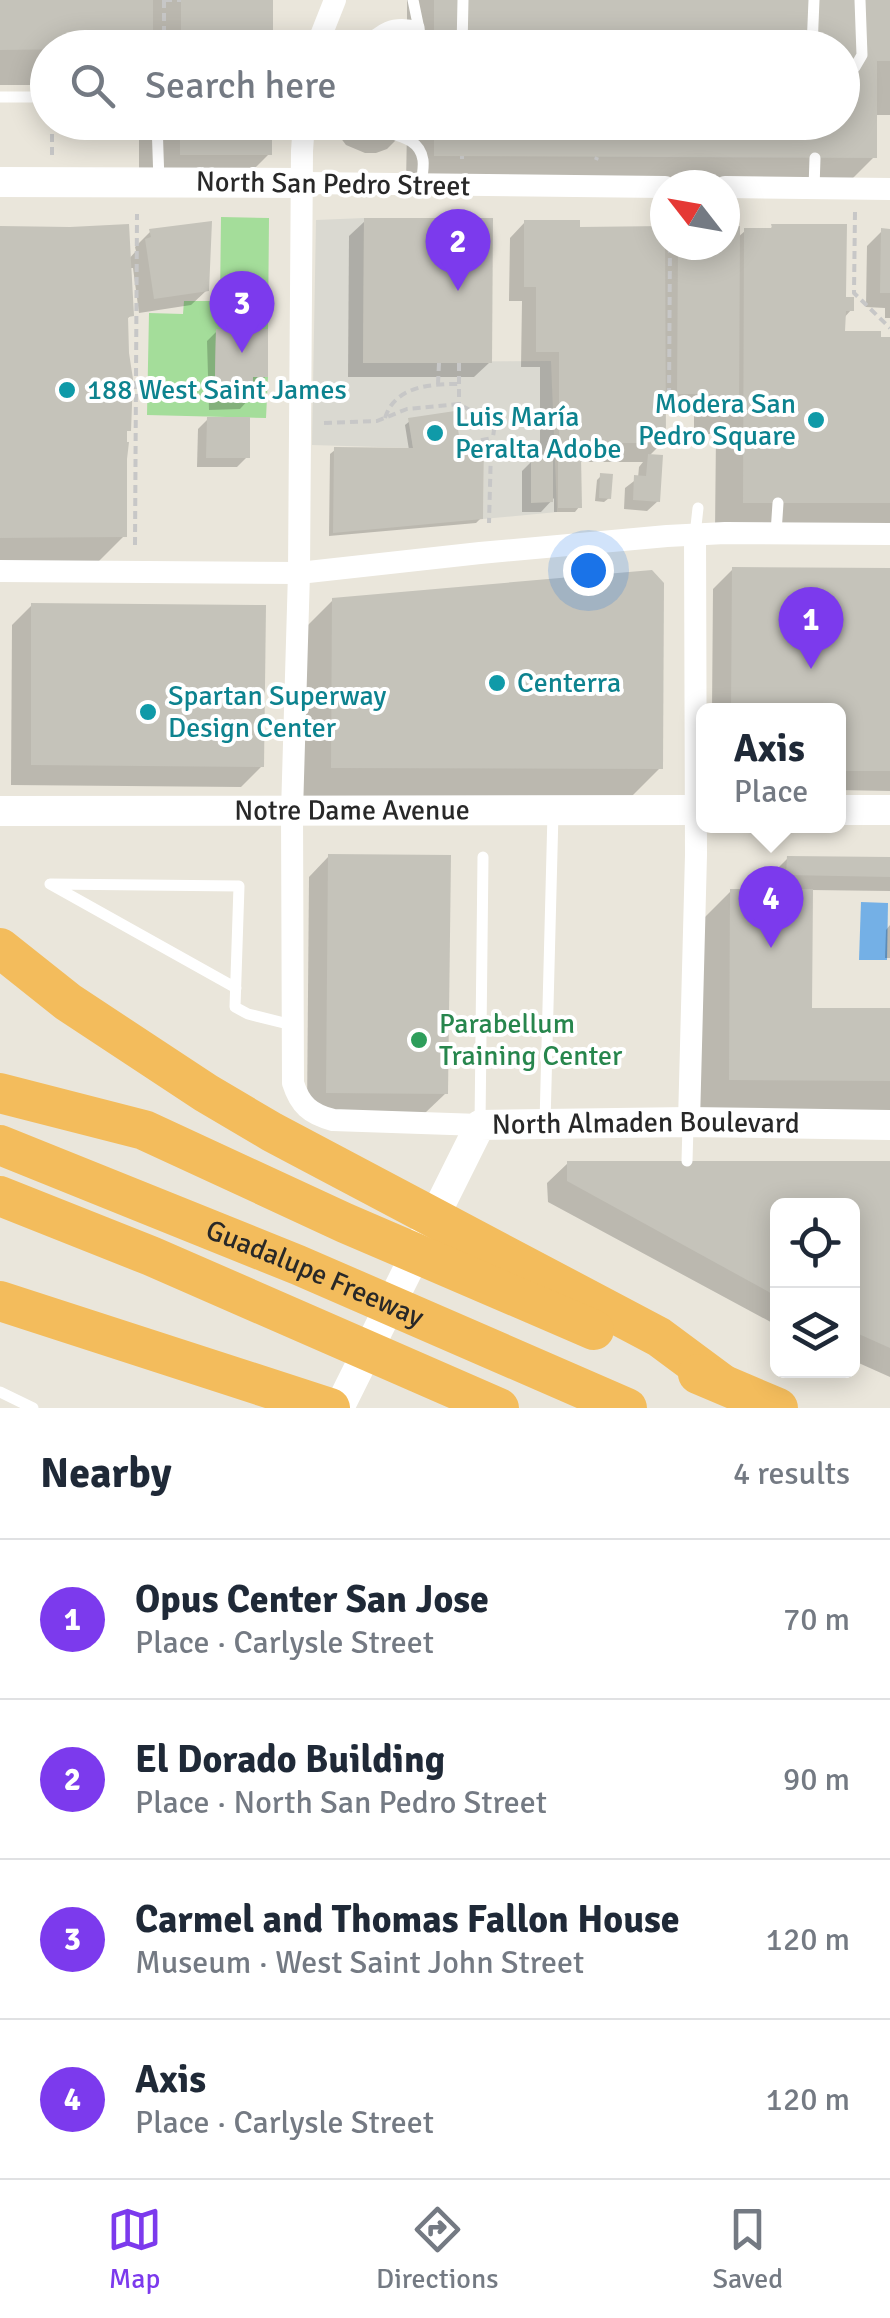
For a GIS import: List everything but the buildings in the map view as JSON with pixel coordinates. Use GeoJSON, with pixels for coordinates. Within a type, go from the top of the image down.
{"type":"FeatureCollection","features":[{"type":"Feature","properties":{"kind":"highway"},"geometry":{"type":"LineString","coordinates":[[0,948],[80,1010],[179,1076],[364,1181],[494,1269]]}},
{"type":"Feature","properties":{"kind":"highway"},"geometry":{"type":"LineString","coordinates":[[0,1093],[144,1130],[344,1222],[494,1269],[658,1337],[721,1383],[778,1408]]}},
{"type":"Feature","properties":{"kind":"highway","name":"Guadalupe Freeway"},"geometry":{"type":"LineString","coordinates":[[0,1145],[298,1265],[627,1408]]}},
{"type":"Feature","properties":{"kind":"highway","name":"Guadalupe Freeway"},"geometry":{"type":"LineString","coordinates":[[0,1196],[202,1278],[499,1408]]}},
{"type":"Feature","properties":{"kind":"highway"},"geometry":{"type":"LineString","coordinates":[[0,1225],[146,1282],[202,1278]]}},
{"type":"Feature","properties":{"kind":"highway"},"geometry":{"type":"LineString","coordinates":[[0,1300],[330,1408]]}},
{"type":"Feature","properties":{"kind":"main road","name":"North San Pedro Street"},"geometry":{"type":"LineString","coordinates":[[0,182],[303,182]]}},
{"type":"Feature","properties":{"kind":"main road"},"geometry":{"type":"LineString","coordinates":[[846,810],[890,810]]}},
{"type":"Feature","properties":{"kind":"main road","name":"Notre Dame Avenue"},"geometry":{"type":"LineString","coordinates":[[0,811],[696,811]]}},
{"type":"Feature","properties":{"kind":"main road","name":"North Almaden Boulevard"},"geometry":{"type":"LineString","coordinates":[[339,1408],[480,1125],[890,1125]]}},
{"type":"Feature","properties":{"kind":"street"},"geometry":{"type":"LineString","coordinates":[[323,30],[335,0]]}},
{"type":"Feature","properties":{"kind":"street"},"geometry":{"type":"LineString","coordinates":[[303,140],[299,573],[292,812],[293,1082],[305,1108],[333,1120],[480,1125]]}},
{"type":"Feature","properties":{"kind":"street","name":"North San Pedro Street"},"geometry":{"type":"LineString","coordinates":[[303,182],[650,187]]}},
{"type":"Feature","properties":{"kind":"street"},"geometry":{"type":"LineString","coordinates":[[740,187],[890,188]]}},
{"type":"Feature","properties":{"kind":"street"},"geometry":{"type":"LineString","coordinates":[[0,571],[299,573],[695,535],[890,534]]}},
{"type":"Feature","properties":{"kind":"street"},"geometry":{"type":"LineString","coordinates":[[695,535],[697,703]]}},
{"type":"Feature","properties":{"kind":"street"},"geometry":{"type":"LineString","coordinates":[[689,1122],[698,833]]}},
{"type":"Feature","properties":{"kind":"lane"},"geometry":{"type":"LineString","coordinates":[[414,0],[420,30]]}},
{"type":"Feature","properties":{"kind":"lane"},"geometry":{"type":"LineString","coordinates":[[462,30],[463,0]]}},
{"type":"Feature","properties":{"kind":"lane"},"geometry":{"type":"LineString","coordinates":[[813,30],[814,0]]}},
{"type":"Feature","properties":{"kind":"lane"},"geometry":{"type":"LineString","coordinates":[[860,0],[860,57]]}},
{"type":"Feature","properties":{"kind":"lane"},"geometry":{"type":"LineString","coordinates":[[383,30],[400,22],[419,27]]}},
{"type":"Feature","properties":{"kind":"lane"},"geometry":{"type":"LineString","coordinates":[[0,98],[30,98]]}},
{"type":"Feature","properties":{"kind":"lane"},"geometry":{"type":"LineString","coordinates":[[158,140],[159,182]]}},
{"type":"Feature","properties":{"kind":"lane"},"geometry":{"type":"LineString","coordinates":[[409,140],[423,158],[421,185]]}},
{"type":"Feature","properties":{"kind":"lane"},"geometry":{"type":"LineString","coordinates":[[814,188],[815,158]]}},
{"type":"Feature","properties":{"kind":"lane"},"geometry":{"type":"LineString","coordinates":[[776,533],[778,504]]}},
{"type":"Feature","properties":{"kind":"lane"},"geometry":{"type":"LineString","coordinates":[[695,535],[698,508]]}},
{"type":"Feature","properties":{"kind":"lane"},"geometry":{"type":"LineString","coordinates":[[546,1124],[553,810]]}},
{"type":"Feature","properties":{"kind":"lane"},"geometry":{"type":"LineString","coordinates":[[480,1125],[483,857]]}},
{"type":"Feature","properties":{"kind":"lane"},"geometry":{"type":"LineString","coordinates":[[236,988],[50,884],[239,886],[236,988],[235,1007],[292,1025]]}},
{"type":"Feature","properties":{"kind":"lane"},"geometry":{"type":"LineString","coordinates":[[687,1161],[689,1122]]}},
{"type":"Feature","properties":{"kind":"lane"},"geometry":{"type":"LineString","coordinates":[[0,1392],[33,1408]]}},
{"type":"Feature","properties":{"kind":"path"},"geometry":{"type":"LineString","coordinates":[[164,30],[164,0],[181,0]]}},
{"type":"Feature","properties":{"kind":"path"},"geometry":{"type":"LineString","coordinates":[[52,140],[52,156]]}},
{"type":"Feature","properties":{"kind":"path"},"geometry":{"type":"LineString","coordinates":[[854,212],[854,293],[890,328]]}},
{"type":"Feature","properties":{"kind":"path"},"geometry":{"type":"LineString","coordinates":[[135,544],[138,214]]}},
{"type":"Feature","properties":{"kind":"path"},"geometry":{"type":"LineString","coordinates":[[670,260],[669,401],[697,401]]}},
{"type":"Feature","properties":{"kind":"path"},"geometry":{"type":"LineString","coordinates":[[438,384],[439,363]]}},
{"type":"Feature","properties":{"kind":"path"},"geometry":{"type":"LineString","coordinates":[[459,363],[460,404]]}},
{"type":"Feature","properties":{"kind":"path"},"geometry":{"type":"LineString","coordinates":[[385,418],[388,406],[409,390],[459,384]]}},
{"type":"Feature","properties":{"kind":"path"},"geometry":{"type":"LineString","coordinates":[[320,423],[377,422],[407,409],[460,404],[495,424],[490,523]]}},
{"type":"Feature","properties":{"kind":"path"},"geometry":{"type":"LineString","coordinates":[[472,448],[476,441],[492,438]]}},
{"type":"Feature","properties":{"kind":"green space"},"geometry":{"type":"Polygon","coordinates":[[[221,217],[269,218],[268,329],[216,330],[215,376],[218,401],[252,399],[253,377],[268,377],[266,418],[147,415],[149,313],[183,314],[184,301],[220,301],[221,217]]]}},
{"type":"Feature","properties":{"kind":"shaded area"},"geometry":{"type":"Polygon","coordinates":[[[364,218],[363,362],[551,361],[557,512],[483,519],[484,449],[461,448],[409,418],[413,448],[312,445],[316,220],[364,218]]]}},
{"type":"Feature","properties":{"kind":"water"},"geometry":{"type":"Polygon","coordinates":[[[861,902],[888,903],[887,960],[859,960],[861,902]]]}},
{"type":"Feature","properties":{"kind":"place","name":"El Dorado Building"},"geometry":{"type":"Point","coordinates":[458,291]}},
{"type":"Feature","properties":{"kind":"place","name":"Carmel and Thomas Fallon House"},"geometry":{"type":"Point","coordinates":[242,353]}},
{"type":"Feature","properties":{"kind":"place","name":"188 West Saint James"},"geometry":{"type":"Point","coordinates":[67,390]}},
{"type":"Feature","properties":{"kind":"place","name":"Modera San Pedro Square"},"geometry":{"type":"Point","coordinates":[816,420]}},
{"type":"Feature","properties":{"kind":"place","name":"Luis María Peralta Adobe"},"geometry":{"type":"Point","coordinates":[435,433]}},
{"type":"Feature","properties":{"kind":"place","name":"Opus Center San Jose"},"geometry":{"type":"Point","coordinates":[811,669]}},
{"type":"Feature","properties":{"kind":"place","name":"Centerra"},"geometry":{"type":"Point","coordinates":[497,683]}},
{"type":"Feature","properties":{"kind":"place","name":"Spartan Superway Design Center"},"geometry":{"type":"Point","coordinates":[148,712]}},
{"type":"Feature","properties":{"kind":"place","name":"Axis"},"geometry":{"type":"Point","coordinates":[771,948]}},
{"type":"Feature","properties":{"kind":"place","name":"Parabellum Training Center"},"geometry":{"type":"Point","coordinates":[419,1040]}}]}
